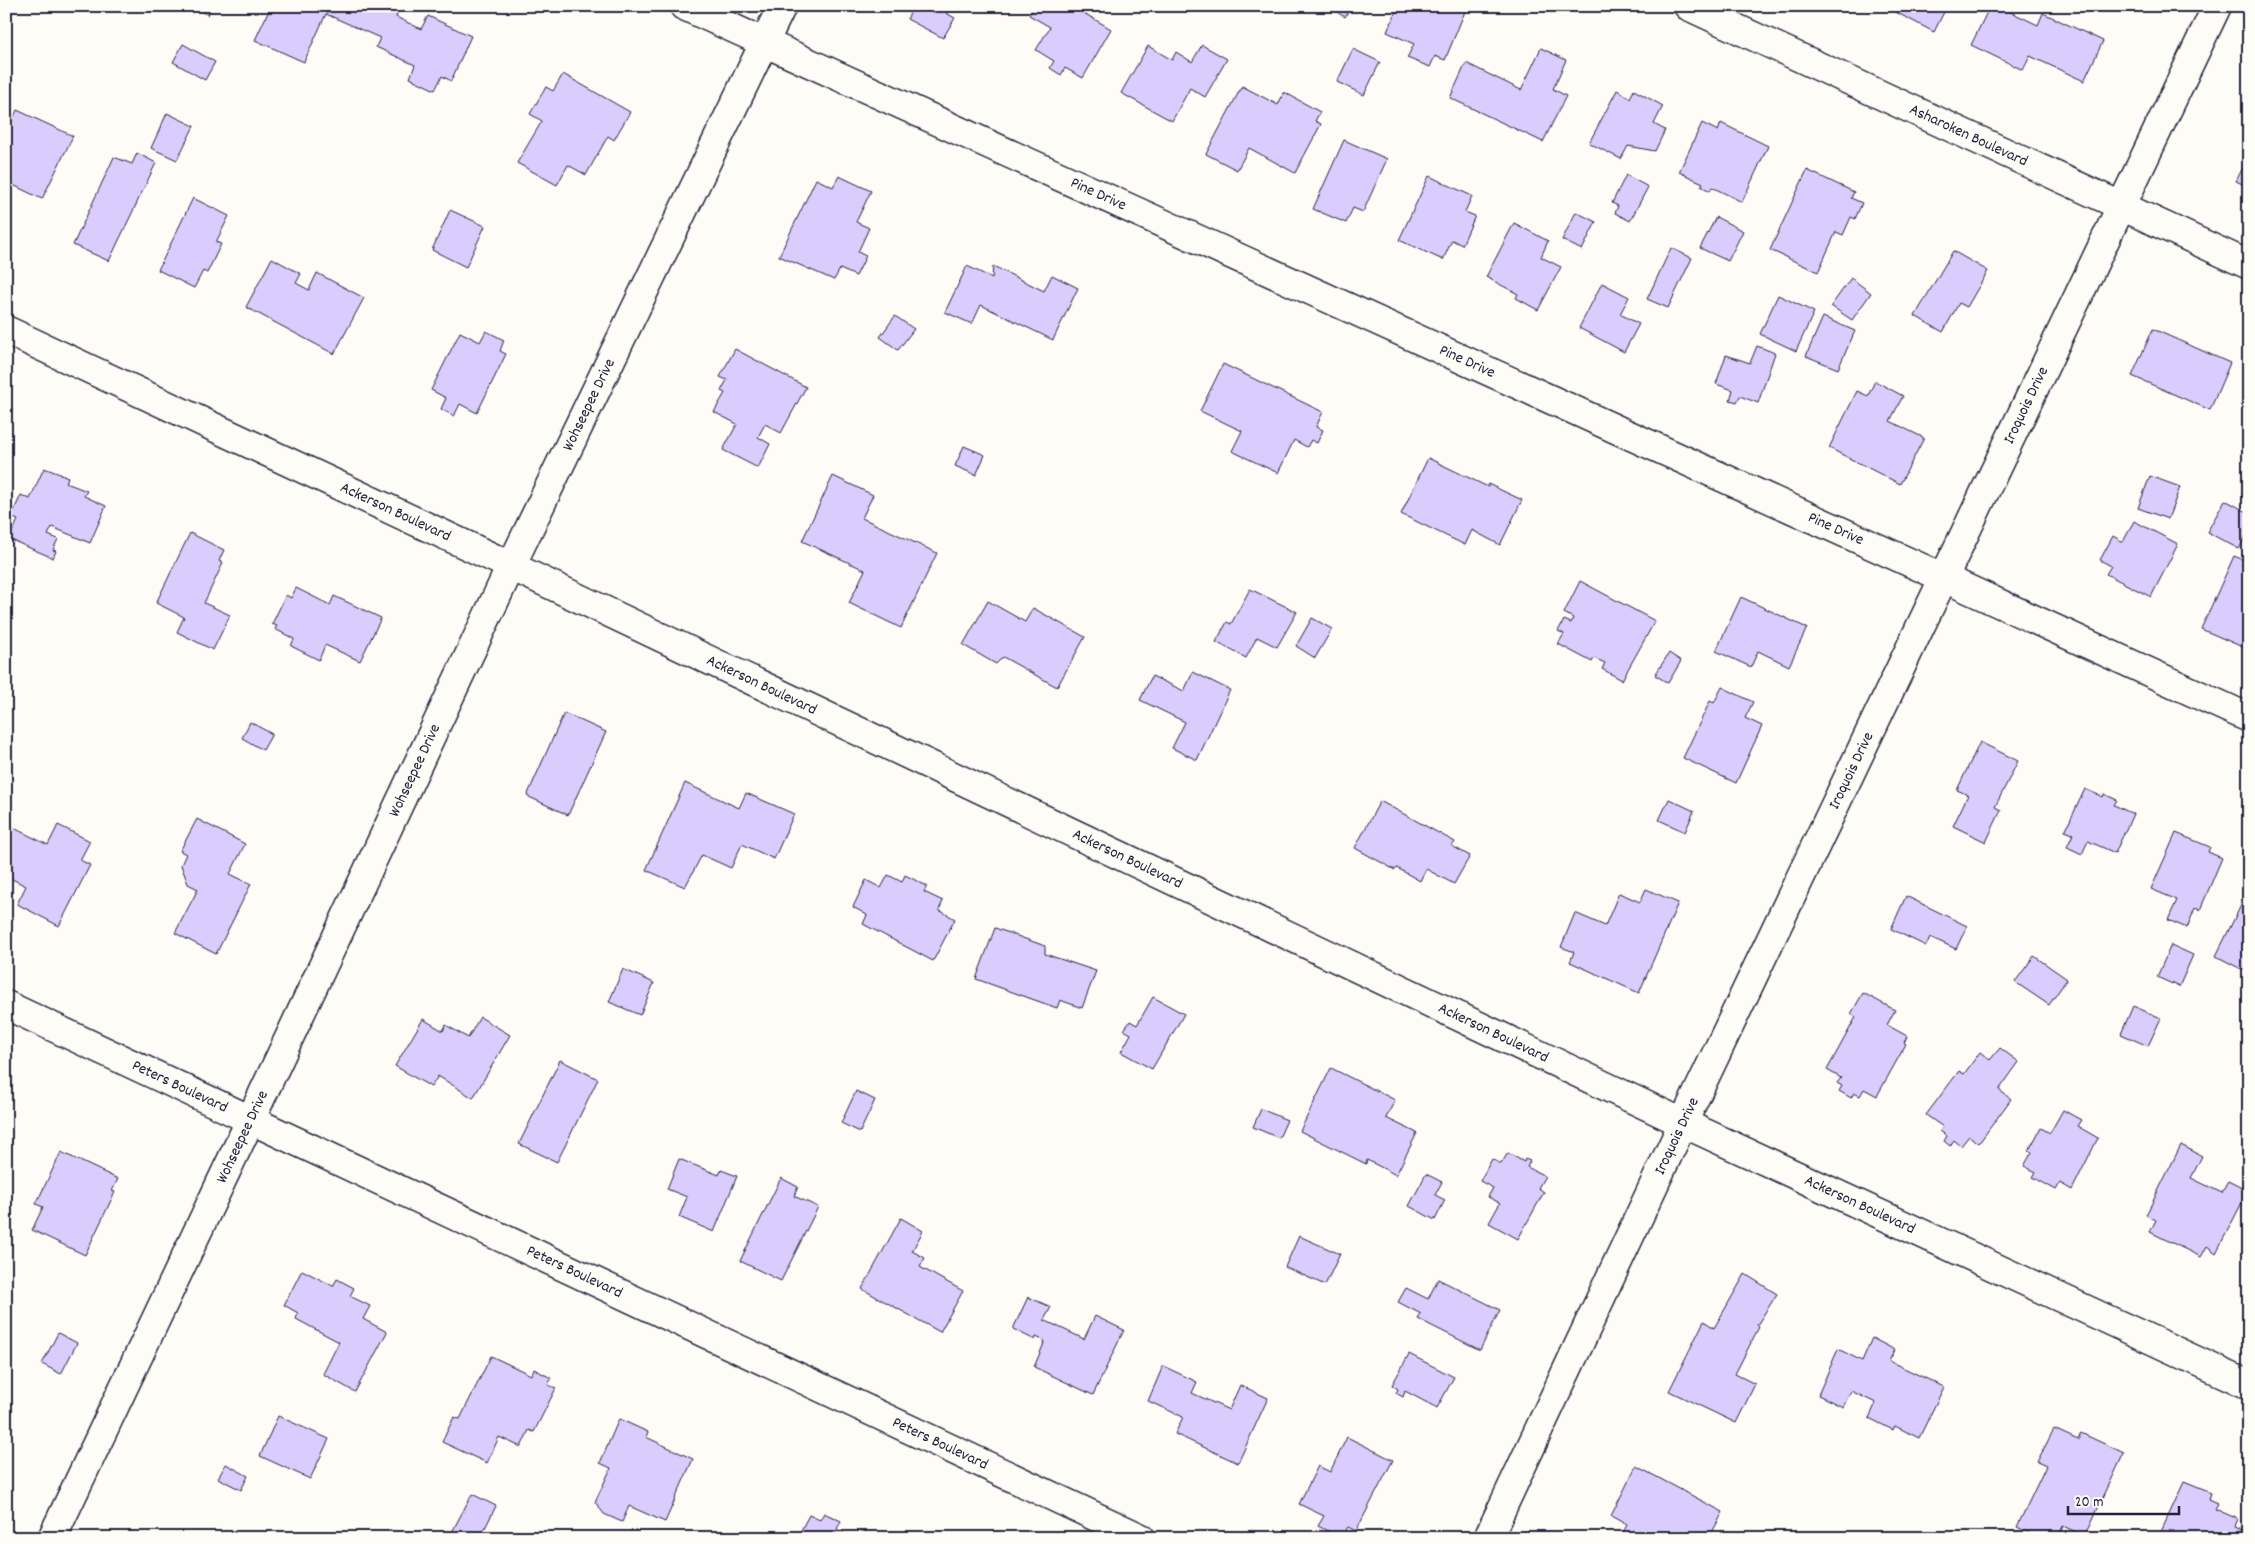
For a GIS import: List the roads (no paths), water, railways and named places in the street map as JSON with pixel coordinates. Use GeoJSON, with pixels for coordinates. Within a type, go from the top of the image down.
{"type":"FeatureCollection","features":[{"type":"Feature","properties":{"kind":"street","name":"Pine Drive"},"geometry":{"type":"LineString","coordinates":[[684,6],[2249,718]]}},
{"type":"Feature","properties":{"kind":"street","name":"Wohseepee Drive"},"geometry":{"type":"LineString","coordinates":[[52,1538],[511,566],[782,6]]}},
{"type":"Feature","properties":{"kind":"street","name":"Asharoken Boulevard"},"geometry":{"type":"LineString","coordinates":[[1688,6],[2249,265]]}},
{"type":"Feature","properties":{"kind":"street","name":"Iroquois Drive"},"geometry":{"type":"LineString","coordinates":[[1488,1538],[1683,1123],[2217,6]]}},
{"type":"Feature","properties":{"kind":"street","name":"Ackerson Boulevard"},"geometry":{"type":"LineString","coordinates":[[6,330],[511,566],[1683,1123],[2249,1385]]}},
{"type":"Feature","properties":{"kind":"street","name":"Peters Boulevard"},"geometry":{"type":"LineString","coordinates":[[6,1005],[1141,1538]]}}]}
